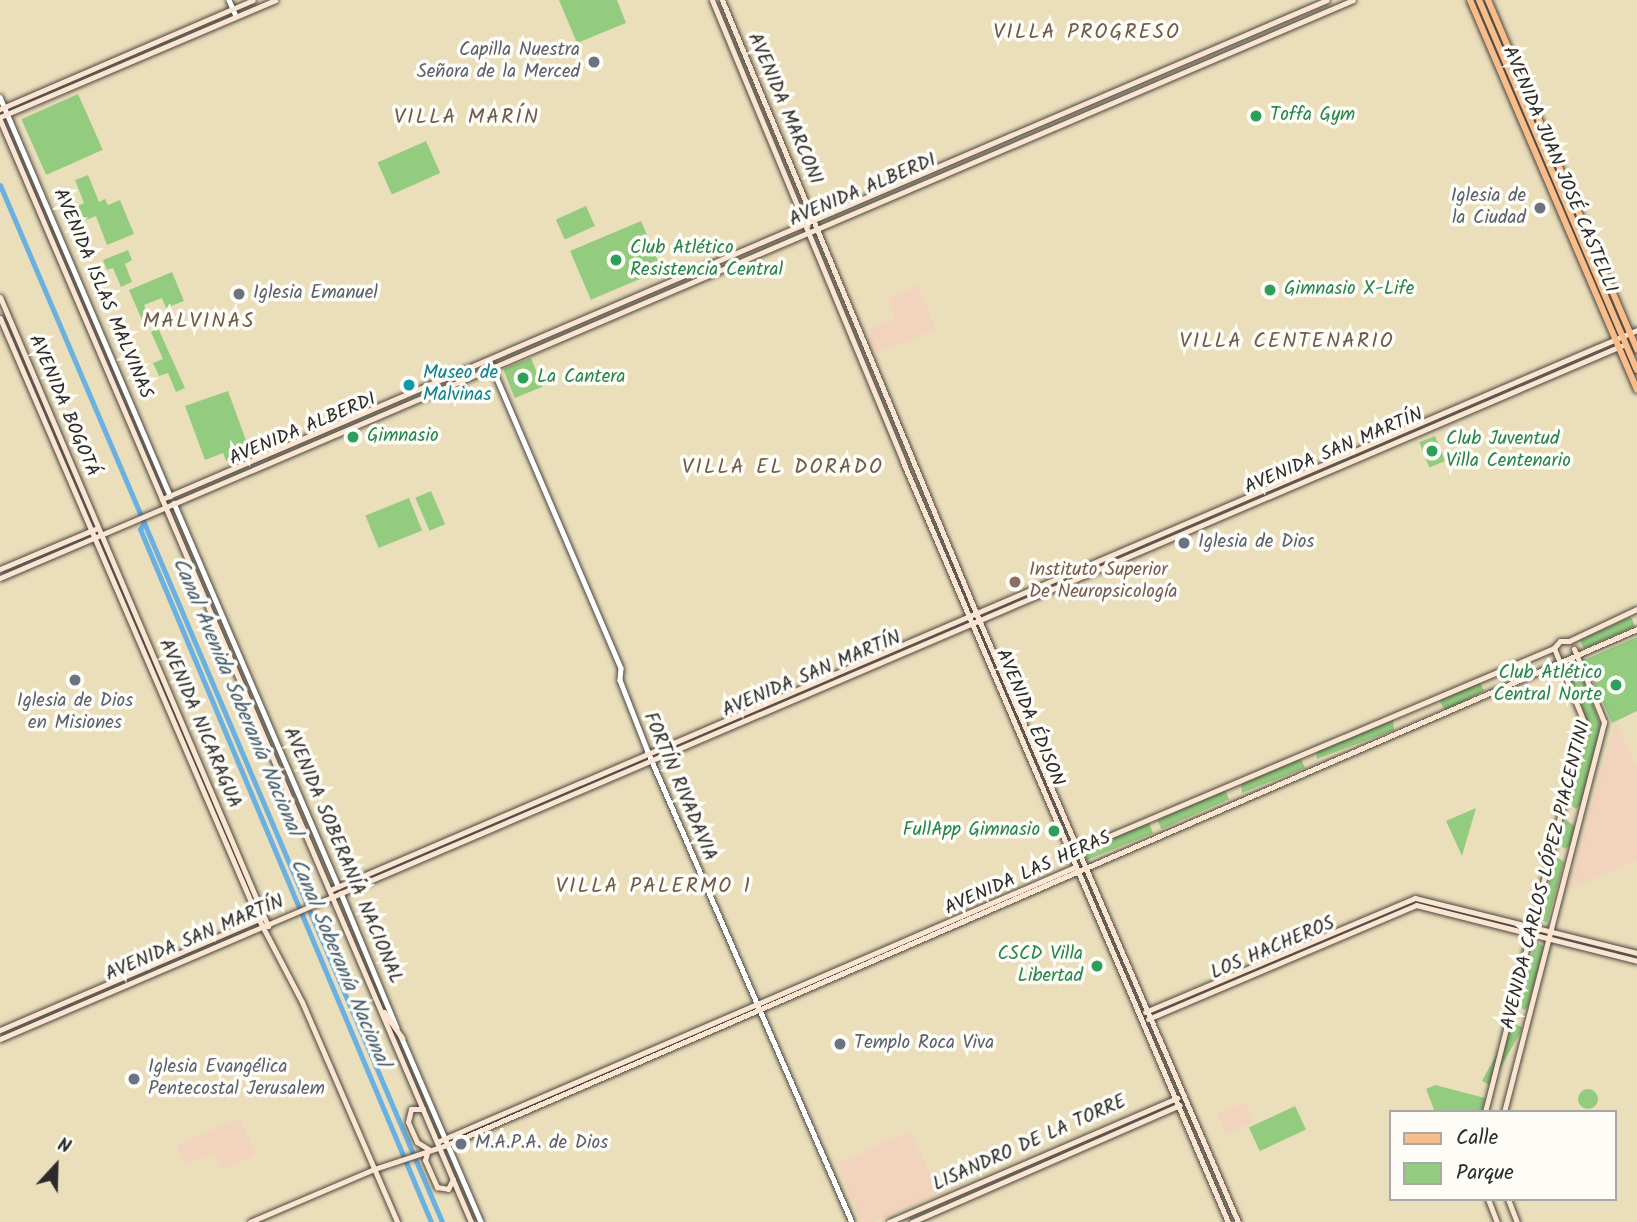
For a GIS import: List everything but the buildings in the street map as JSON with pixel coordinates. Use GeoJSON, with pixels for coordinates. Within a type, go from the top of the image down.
{"type":"FeatureCollection","features":[{"type":"Feature","properties":{"kind":"main road"},"geometry":{"type":"LineString","coordinates":[[2,108],[253,0]]}},
{"type":"Feature","properties":{"kind":"main road"},"geometry":{"type":"LineString","coordinates":[[0,119],[275,0]]}},
{"type":"Feature","properties":{"kind":"main road","name":"AVENIDA MARCONI"},"geometry":{"type":"LineString","coordinates":[[712,0],[806,225]]}},
{"type":"Feature","properties":{"kind":"main road","name":"AVENIDA MARCONI"},"geometry":{"type":"LineString","coordinates":[[722,0],[814,221],[815,230]]}},
{"type":"Feature","properties":{"kind":"main road","name":"AVENIDA ALBERDI"},"geometry":{"type":"LineString","coordinates":[[162,499],[1327,0]]}},
{"type":"Feature","properties":{"kind":"main road","name":"AVENIDA ALBERDI"},"geometry":{"type":"LineString","coordinates":[[0,578],[138,519],[156,508],[165,507],[1353,0]]}},
{"type":"Feature","properties":{"kind":"main road","name":"AVENIDA JUAN JOSÉ CASTELLI"},"geometry":{"type":"LineString","coordinates":[[1470,0],[1637,390]]}},
{"type":"Feature","properties":{"kind":"main road","name":"AVENIDA JUAN JOSÉ CASTELLI"},"geometry":{"type":"LineString","coordinates":[[1479,0],[1637,350]]}},
{"type":"Feature","properties":{"kind":"main road","name":"AVENIDA JUAN JOSÉ CASTELLI"},"geometry":{"type":"LineString","coordinates":[[1488,0],[1631,337],[1637,370]]}},
{"type":"Feature","properties":{"kind":"main road","name":"AVENIDA ISLAS MALVINAS"},"geometry":{"type":"LineString","coordinates":[[0,119],[165,507]]}},
{"type":"Feature","properties":{"kind":"main road","name":"AVENIDA ÉDISON"},"geometry":{"type":"LineString","coordinates":[[806,225],[806,233],[1078,849],[1238,1222]]}},
{"type":"Feature","properties":{"kind":"main road","name":"AVENIDA ÉDISON"},"geometry":{"type":"LineString","coordinates":[[815,230],[972,614]]}},
{"type":"Feature","properties":{"kind":"main road","name":"AVENIDA BOGOTÁ"},"geometry":{"type":"LineString","coordinates":[[0,297],[95,529]]}},
{"type":"Feature","properties":{"kind":"main road","name":"AVENIDA BOGOTÁ"},"geometry":{"type":"LineString","coordinates":[[0,318],[95,529]]}},
{"type":"Feature","properties":{"kind":"main road","name":"AVENIDA SAN MARTÍN"},"geometry":{"type":"LineString","coordinates":[[330,890],[1614,339],[1631,337]]}},
{"type":"Feature","properties":{"kind":"main road","name":"AVENIDA SAN MARTÍN"},"geometry":{"type":"LineString","coordinates":[[0,1039],[1618,347],[1631,337]]}},
{"type":"Feature","properties":{"kind":"main road","name":"AVENIDA ISLAS MALVINAS"},"geometry":{"type":"LineString","coordinates":[[170,496],[174,503]]}},
{"type":"Feature","properties":{"kind":"main road"},"geometry":{"type":"LineString","coordinates":[[156,508],[162,499]]}},
{"type":"Feature","properties":{"kind":"main road","name":"AVENIDA SOBERANÍA NACIONAL"},"geometry":{"type":"LineString","coordinates":[[165,507],[423,1109],[434,1146],[453,1178],[471,1222]]}},
{"type":"Feature","properties":{"kind":"main road"},"geometry":{"type":"LineString","coordinates":[[0,569],[95,529]]}},
{"type":"Feature","properties":{"kind":"main road","name":"AVENIDA NICARAGUA"},"geometry":{"type":"LineString","coordinates":[[95,529],[101,535],[266,916],[267,933],[397,1222]]}},
{"type":"Feature","properties":{"kind":"main road","name":"AVENIDA NICARAGUA"},"geometry":{"type":"LineString","coordinates":[[101,535],[259,919],[265,925]]}},
{"type":"Feature","properties":{"kind":"main road","name":"AVENIDA LAS HERAS"},"geometry":{"type":"LineString","coordinates":[[1069,853],[1637,610]]}},
{"type":"Feature","properties":{"kind":"main road","name":"AVENIDA ÉDISON"},"geometry":{"type":"LineString","coordinates":[[976,622],[1069,853],[1228,1222]]}},
{"type":"Feature","properties":{"kind":"main road","name":"AVENIDA LAS HERAS"},"geometry":{"type":"LineString","coordinates":[[250,1222],[374,1169],[395,1163],[434,1146],[445,1138],[1637,629]]}},
{"type":"Feature","properties":{"kind":"main road","name":"AVENIDA CARLOS LÓPEZ PIACENTINI"},"geometry":{"type":"LineString","coordinates":[[1486,1110],[1584,722],[1567,657],[1569,641]]}},
{"type":"Feature","properties":{"kind":"main road","name":"AVENIDA CARLOS LÓPEZ PIACENTINI"},"geometry":{"type":"LineString","coordinates":[[1505,1110],[1604,722],[1567,657],[1555,646]]}},
{"type":"Feature","properties":{"kind":"main road","name":"AVENIDA SOBERANÍA NACIONAL"},"geometry":{"type":"LineString","coordinates":[[338,886],[341,893]]}},
{"type":"Feature","properties":{"kind":"main road","name":"LOS HACHEROS"},"geometry":{"type":"LineString","coordinates":[[1139,1014],[1415,898],[1533,926]]}},
{"type":"Feature","properties":{"kind":"main road","name":"LOS HACHEROS"},"geometry":{"type":"LineString","coordinates":[[1142,1022],[1416,905],[1531,934]]}},
{"type":"Feature","properties":{"kind":"main road","name":"AVENIDA SAN MARTÍN"},"geometry":{"type":"LineString","coordinates":[[0,1030],[266,916]]}},
{"type":"Feature","properties":{"kind":"main road"},"geometry":{"type":"LineString","coordinates":[[1533,926],[1637,954]]}},
{"type":"Feature","properties":{"kind":"main road"},"geometry":{"type":"LineString","coordinates":[[1531,934],[1637,961]]}},
{"type":"Feature","properties":{"kind":"main road"},"geometry":{"type":"LineString","coordinates":[[376,998],[401,1038]]}},
{"type":"Feature","properties":{"kind":"main road","name":"AVENIDA LAS HERAS"},"geometry":{"type":"LineString","coordinates":[[434,1146],[447,1145],[758,1006]]}},
{"type":"Feature","properties":{"kind":"main road","name":"LISANDRO DE LA TORRE"},"geometry":{"type":"LineString","coordinates":[[889,1222],[1175,1099],[1185,1099]]}},
{"type":"Feature","properties":{"kind":"main road","name":"LISANDRO DE LA TORRE"},"geometry":{"type":"LineString","coordinates":[[912,1222],[1178,1106],[1185,1099]]}},
{"type":"Feature","properties":{"kind":"main road"},"geometry":{"type":"LineString","coordinates":[[423,1109],[411,1109],[407,1117],[417,1142],[434,1146],[425,1160],[437,1187],[448,1189],[453,1178]]}},
{"type":"Feature","properties":{"kind":"main road"},"geometry":{"type":"LineString","coordinates":[[1489,1201],[1497,1222]]}},
{"type":"Feature","properties":{"kind":"main road"},"geometry":{"type":"LineString","coordinates":[[1509,1201],[1517,1222]]}},
{"type":"Feature","properties":{"kind":"street"},"geometry":{"type":"LineString","coordinates":[[229,0],[236,16]]}},
{"type":"Feature","properties":{"kind":"street","name":"AVENIDA ISLAS MALVINAS"},"geometry":{"type":"LineString","coordinates":[[0,97],[2,108],[8,114],[170,496]]}},
{"type":"Feature","properties":{"kind":"street","name":"FORTÍN RIVADAVIA"},"geometry":{"type":"LineString","coordinates":[[489,360],[621,668],[620,680],[649,752],[852,1222]]}},
{"type":"Feature","properties":{"kind":"street","name":"AVENIDA SOBERANÍA NACIONAL"},"geometry":{"type":"LineString","coordinates":[[174,503],[338,886]]}},
{"type":"Feature","properties":{"kind":"street","name":"AVENIDA SOBERANÍA NACIONAL"},"geometry":{"type":"LineString","coordinates":[[341,893],[481,1222]]}},
{"type":"Feature","properties":{"kind":"shaded area"},"geometry":{"type":"Polygon","coordinates":[[[918,285],[936,329],[876,354],[866,330],[895,318],[888,299],[918,285]]]}},
{"type":"Feature","properties":{"kind":"shaded area"},"geometry":{"type":"Polygon","coordinates":[[[1616,721],[1637,768],[1637,861],[1567,890],[1616,721]]]}},
{"type":"Feature","properties":{"kind":"shaded area"},"geometry":{"type":"Polygon","coordinates":[[[1246,1102],[1254,1122],[1225,1134],[1217,1114],[1246,1102]]]}},
{"type":"Feature","properties":{"kind":"shaded area"},"geometry":{"type":"Polygon","coordinates":[[[240,1118],[256,1155],[222,1170],[214,1153],[185,1165],[176,1145],[240,1118]]]}},
{"type":"Feature","properties":{"kind":"shaded area"},"geometry":{"type":"Polygon","coordinates":[[[911,1131],[939,1194],[875,1222],[861,1222],[837,1163],[911,1131]]]}},
{"type":"Feature","properties":{"kind":"green space"},"geometry":{"type":"Polygon","coordinates":[[[559,0],[617,0],[626,23],[577,43],[559,0]]]}},
{"type":"Feature","properties":{"kind":"green space"},"geometry":{"type":"Polygon","coordinates":[[[78,94],[103,150],[46,175],[21,119],[78,94]]]}},
{"type":"Feature","properties":{"kind":"green space"},"geometry":{"type":"Polygon","coordinates":[[[426,141],[440,173],[392,195],[378,163],[426,141]]]}},
{"type":"Feature","properties":{"kind":"green space"},"geometry":{"type":"Polygon","coordinates":[[[88,175],[99,202],[105,199],[108,205],[120,200],[134,234],[107,245],[96,216],[84,221],[78,206],[84,203],[75,180],[88,175]]]}},
{"type":"Feature","properties":{"kind":"green space"},"geometry":{"type":"Polygon","coordinates":[[[586,206],[595,226],[565,240],[556,219],[586,206]]]}},
{"type":"Feature","properties":{"kind":"green space","name":"Club Atlético Resistencia Central"},"geometry":{"type":"Polygon","coordinates":[[[641,221],[662,270],[591,300],[570,251],[641,221]]]}},
{"type":"Feature","properties":{"kind":"green space"},"geometry":{"type":"Polygon","coordinates":[[[128,250],[132,260],[125,264],[132,282],[121,287],[113,268],[107,270],[103,260],[128,250]]]}},
{"type":"Feature","properties":{"kind":"green space"},"geometry":{"type":"Polygon","coordinates":[[[172,272],[184,301],[166,308],[162,298],[144,305],[148,317],[142,320],[129,290],[172,272]]]}},
{"type":"Feature","properties":{"kind":"green space"},"geometry":{"type":"Polygon","coordinates":[[[158,328],[185,388],[176,392],[168,373],[159,376],[153,363],[163,359],[151,332],[158,328]]]}},
{"type":"Feature","properties":{"kind":"green space","name":"La Cantera"},"geometry":{"type":"Polygon","coordinates":[[[531,358],[543,387],[515,398],[503,369],[531,358]]]}},
{"type":"Feature","properties":{"kind":"green space"},"geometry":{"type":"Polygon","coordinates":[[[228,391],[247,443],[231,449],[234,458],[226,461],[223,453],[205,460],[185,406],[228,391]]]}},
{"type":"Feature","properties":{"kind":"green space","name":"Club Juventud Villa Centenario"},"geometry":{"type":"Polygon","coordinates":[[[1435,436],[1445,461],[1429,467],[1419,442],[1435,436]]]}},
{"type":"Feature","properties":{"kind":"green space"},"geometry":{"type":"Polygon","coordinates":[[[431,491],[445,524],[429,531],[415,498],[431,491]]]}},
{"type":"Feature","properties":{"kind":"green space"},"geometry":{"type":"Polygon","coordinates":[[[409,498],[422,530],[379,548],[365,516],[409,498]]]}},
{"type":"Feature","properties":{"kind":"green space"},"geometry":{"type":"Polygon","coordinates":[[[1631,617],[1635,626],[1584,649],[1580,640],[1631,617]]]}},
{"type":"Feature","properties":{"kind":"green space","name":"Club Atlético Central Norte"},"geometry":{"type":"Polygon","coordinates":[[[1637,637],[1637,711],[1612,723],[1584,660],[1637,637]]]}},
{"type":"Feature","properties":{"kind":"green space"},"geometry":{"type":"Polygon","coordinates":[[[1572,664],[1578,666],[1601,725],[1581,804],[1576,809],[1567,802],[1587,722],[1567,674],[1572,664]]]}},
{"type":"Feature","properties":{"kind":"green space"},"geometry":{"type":"Polygon","coordinates":[[[1479,681],[1484,691],[1445,711],[1440,701],[1479,681]]]}},
{"type":"Feature","properties":{"kind":"green space"},"geometry":{"type":"Polygon","coordinates":[[[1388,719],[1393,720],[1394,730],[1317,759],[1316,748],[1388,719]]]}},
{"type":"Feature","properties":{"kind":"green space"},"geometry":{"type":"Polygon","coordinates":[[[1300,757],[1305,768],[1242,793],[1241,783],[1300,757]]]}},
{"type":"Feature","properties":{"kind":"green space"},"geometry":{"type":"Polygon","coordinates":[[[1225,790],[1229,799],[1161,829],[1157,820],[1225,790]]]}},
{"type":"Feature","properties":{"kind":"green space"},"geometry":{"type":"Polygon","coordinates":[[[1476,808],[1462,856],[1446,821],[1476,808]]]}},
{"type":"Feature","properties":{"kind":"green space"},"geometry":{"type":"Polygon","coordinates":[[[1566,820],[1575,826],[1571,845],[1565,849],[1557,843],[1566,820]]]}},
{"type":"Feature","properties":{"kind":"green space"},"geometry":{"type":"Polygon","coordinates":[[[1149,823],[1153,833],[1085,861],[1080,851],[1149,823]]]}},
{"type":"Feature","properties":{"kind":"green space"},"geometry":{"type":"Polygon","coordinates":[[[1557,857],[1564,862],[1547,923],[1538,918],[1557,857]]]}},
{"type":"Feature","properties":{"kind":"green space"},"geometry":{"type":"Polygon","coordinates":[[[1536,941],[1544,947],[1528,1007],[1524,1010],[1517,1004],[1536,941]]]}},
{"type":"Feature","properties":{"kind":"green space"},"geometry":{"type":"Polygon","coordinates":[[[1514,1023],[1523,1028],[1491,1086],[1482,1081],[1514,1023]]]}},
{"type":"Feature","properties":{"kind":"green space"},"geometry":{"type":"Polygon","coordinates":[[[1435,1085],[1485,1098],[1482,1110],[1434,1110],[1426,1089],[1435,1085]]]}},
{"type":"Feature","properties":{"kind":"green space"},"geometry":{"type":"Polygon","coordinates":[[[1584,1089],[1592,1089],[1598,1099],[1592,1109],[1584,1109],[1578,1103],[1578,1095],[1584,1089]]]}},
{"type":"Feature","properties":{"kind":"green space"},"geometry":{"type":"Polygon","coordinates":[[[1295,1106],[1306,1130],[1260,1151],[1249,1128],[1295,1106]]]}},
{"type":"Feature","properties":{"kind":"waterway","name":"Canal Avenida Soberanía Nacional"},"geometry":{"type":"LineString","coordinates":[[0,185],[442,1222]]}},
{"type":"Feature","properties":{"kind":"waterway","name":"Canal Soberanía Nacional"},"geometry":{"type":"LineString","coordinates":[[144,523],[140,529],[431,1222]]}},
{"type":"Feature","properties":{"kind":"place","name":"Capilla Nuestra Señora de la Merced"},"geometry":{"type":"Point","coordinates":[594,62]}},
{"type":"Feature","properties":{"kind":"place","name":"Toffa Gym"},"geometry":{"type":"Point","coordinates":[1256,116]}},
{"type":"Feature","properties":{"kind":"place","name":"Iglesia de la Ciudad"},"geometry":{"type":"Point","coordinates":[1540,208]}},
{"type":"Feature","properties":{"kind":"place","name":"Club Atlético Resistencia Central"},"geometry":{"type":"Point","coordinates":[616,260]}},
{"type":"Feature","properties":{"kind":"place","name":"Gimnasio X-Life"},"geometry":{"type":"Point","coordinates":[1270,290]}},
{"type":"Feature","properties":{"kind":"place","name":"Iglesia Emanuel"},"geometry":{"type":"Point","coordinates":[239,294]}},
{"type":"Feature","properties":{"kind":"place","name":"La Cantera"},"geometry":{"type":"Point","coordinates":[523,378]}},
{"type":"Feature","properties":{"kind":"place","name":"Museo de Malvinas"},"geometry":{"type":"Point","coordinates":[409,385]}},
{"type":"Feature","properties":{"kind":"place","name":"Gimnasio"},"geometry":{"type":"Point","coordinates":[353,437]}},
{"type":"Feature","properties":{"kind":"place","name":"Club Juventud Villa Centenario"},"geometry":{"type":"Point","coordinates":[1432,451]}},
{"type":"Feature","properties":{"kind":"place","name":"Iglesia de Dios"},"geometry":{"type":"Point","coordinates":[1184,543]}},
{"type":"Feature","properties":{"kind":"place","name":"Instituto Superior De Neuropsicología"},"geometry":{"type":"Point","coordinates":[1015,582]}},
{"type":"Feature","properties":{"kind":"place","name":"Iglesia de Dios en Misiones"},"geometry":{"type":"Point","coordinates":[75,680]}},
{"type":"Feature","properties":{"kind":"place","name":"Club Atlético Central Norte"},"geometry":{"type":"Point","coordinates":[1616,685]}},
{"type":"Feature","properties":{"kind":"place","name":"FullApp Gimnasio"},"geometry":{"type":"Point","coordinates":[1054,831]}},
{"type":"Feature","properties":{"kind":"place","name":"CSCD Villa Libertad"},"geometry":{"type":"Point","coordinates":[1097,966]}},
{"type":"Feature","properties":{"kind":"place","name":"Templo Roca Viva"},"geometry":{"type":"Point","coordinates":[840,1044]}},
{"type":"Feature","properties":{"kind":"place","name":"Iglesia Evangélica Pentecostal Jerusalem"},"geometry":{"type":"Point","coordinates":[134,1079]}},
{"type":"Feature","properties":{"kind":"place","name":"M.A.P.A. de Dios"},"geometry":{"type":"Point","coordinates":[461,1144]}},
{"type":"Feature","properties":{"kind":"district","name":"VILLA PROGRESO"},"geometry":{"type":"Point","coordinates":[1087,33]}},
{"type":"Feature","properties":{"kind":"district","name":"VILLA MARÍN"},"geometry":{"type":"Point","coordinates":[467,118]}},
{"type":"Feature","properties":{"kind":"district","name":"MALVINAS"},"geometry":{"type":"Point","coordinates":[199,322]}},
{"type":"Feature","properties":{"kind":"district","name":"VILLA CENTENARIO"},"geometry":{"type":"Point","coordinates":[1287,342]}},
{"type":"Feature","properties":{"kind":"district","name":"VILLA EL DORADO"},"geometry":{"type":"Point","coordinates":[783,468]}},
{"type":"Feature","properties":{"kind":"district","name":"VILLA PALERMO 1"},"geometry":{"type":"Point","coordinates":[654,887]}}]}
